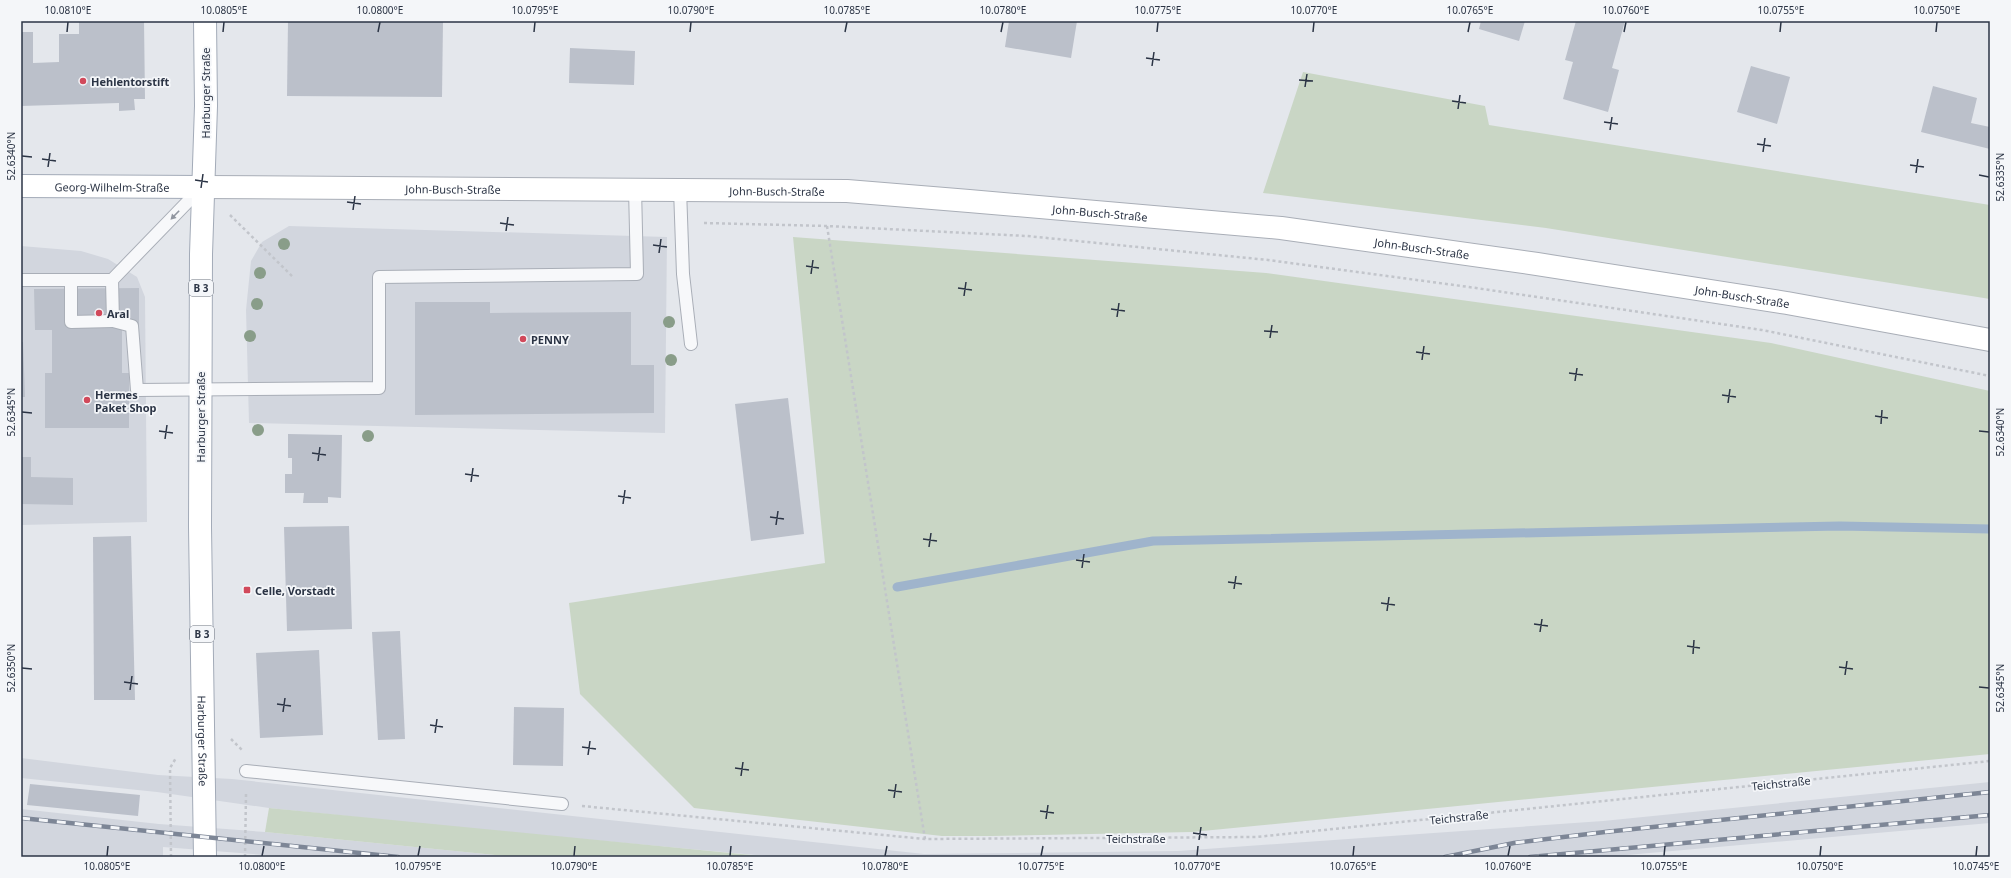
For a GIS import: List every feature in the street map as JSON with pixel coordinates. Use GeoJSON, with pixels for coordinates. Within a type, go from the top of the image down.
{"type":"FeatureCollection","features":[{"type":"Feature","properties":{"kind":"main road","name":"Harburger Straße"},"geometry":{"type":"LineString","coordinates":[[204,21],[206,106],[202,186],[200,548],[205,857]]}},
{"type":"Feature","properties":{"kind":"main road","name":"Georg-Wilhelm-Straße"},"geometry":{"type":"LineString","coordinates":[[21,186],[202,186]]}},
{"type":"Feature","properties":{"kind":"main road","name":"John-Busch-Straße"},"geometry":{"type":"LineString","coordinates":[[202,186],[635,188],[847,191],[1281,228],[1537,264],[1771,300],[1990,340]]}},
{"type":"Feature","properties":{"kind":"lane"},"geometry":{"type":"LineString","coordinates":[[21,280],[112,280],[202,186]]}},
{"type":"Feature","properties":{"kind":"lane"},"geometry":{"type":"LineString","coordinates":[[71,281],[71,322],[113,321],[132,326],[137,390],[379,388],[379,277],[637,274],[635,188]]}},
{"type":"Feature","properties":{"kind":"lane"},"geometry":{"type":"LineString","coordinates":[[680,189],[683,274],[691,344]]}},
{"type":"Feature","properties":{"kind":"lane"},"geometry":{"type":"LineString","coordinates":[[112,280],[113,321]]}},
{"type":"Feature","properties":{"kind":"lane"},"geometry":{"type":"LineString","coordinates":[[246,771],[562,804]]}},
{"type":"Feature","properties":{"kind":"path"},"geometry":{"type":"LineString","coordinates":[[202,186],[294,278]]}},
{"type":"Feature","properties":{"kind":"path"},"geometry":{"type":"LineString","coordinates":[[681,222],[827,226],[1027,236],[1268,260],[1469,287],[1762,330],[1990,376]]}},
{"type":"Feature","properties":{"kind":"path"},"geometry":{"type":"LineString","coordinates":[[827,226],[925,840]]}},
{"type":"Feature","properties":{"kind":"path","name":"Teichstraße"},"geometry":{"type":"LineString","coordinates":[[562,804],[925,840],[1256,837],[1990,760]]}},
{"type":"Feature","properties":{"kind":"shaded area"},"geometry":{"type":"Polygon","coordinates":[[[289,226],[667,237],[665,433],[249,423],[246,310],[251,261],[262,242],[289,226]]]}},
{"type":"Feature","properties":{"kind":"shaded area"},"geometry":{"type":"Polygon","coordinates":[[[21,246],[81,251],[108,259],[137,277],[145,297],[147,522],[21,525],[21,246]]]}},
{"type":"Feature","properties":{"kind":"shaded area"},"geometry":{"type":"Polygon","coordinates":[[[21,758],[158,775],[232,779],[924,854],[1178,851],[1603,821],[1990,782],[1990,823],[1604,857],[777,857],[463,828],[269,808],[157,792],[21,778],[21,758]]]}},
{"type":"Feature","properties":{"kind":"shaded area"},"geometry":{"type":"Polygon","coordinates":[[[21,809],[159,824],[265,832],[514,857],[290,857],[163,847],[163,857],[21,857],[21,809]]]}},
{"type":"Feature","properties":{"kind":"green space"},"geometry":{"type":"Polygon","coordinates":[[[1303,72],[1485,106],[1489,125],[1990,205],[1990,299],[1546,228],[1263,193],[1303,72]]]}},
{"type":"Feature","properties":{"kind":"green space"},"geometry":{"type":"Polygon","coordinates":[[[793,237],[1266,273],[1771,343],[1990,391],[1990,754],[1192,832],[942,836],[694,808],[580,694],[569,603],[825,563],[793,237]]]}},
{"type":"Feature","properties":{"kind":"green space"},"geometry":{"type":"Polygon","coordinates":[[[269,808],[771,857],[514,857],[265,832],[269,808]]]}},
{"type":"Feature","properties":{"kind":"building","name":"Hehlentorstift"},"geometry":{"type":"Polygon","coordinates":[[[79,21],[144,21],[145,99],[134,99],[135,110],[119,111],[119,103],[21,106],[21,32],[33,32],[33,63],[59,62],[59,34],[79,34],[79,21]]]}},
{"type":"Feature","properties":{"kind":"building"},"geometry":{"type":"Polygon","coordinates":[[[288,21],[443,21],[442,97],[287,96],[288,21]]]}},
{"type":"Feature","properties":{"kind":"building"},"geometry":{"type":"Polygon","coordinates":[[[1009,21],[1077,21],[1071,58],[1005,47],[1009,21]]]}},
{"type":"Feature","properties":{"kind":"building"},"geometry":{"type":"Polygon","coordinates":[[[1481,21],[1525,21],[1519,41],[1479,29],[1481,21]]]}},
{"type":"Feature","properties":{"kind":"building"},"geometry":{"type":"Polygon","coordinates":[[[1576,21],[1625,21],[1612,68],[1619,70],[1608,112],[1563,99],[1573,62],[1565,60],[1576,21]]]}},
{"type":"Feature","properties":{"kind":"building"},"geometry":{"type":"Polygon","coordinates":[[[570,48],[635,51],[634,85],[569,83],[570,48]]]}},
{"type":"Feature","properties":{"kind":"building"},"geometry":{"type":"Polygon","coordinates":[[[1751,66],[1790,77],[1777,124],[1737,112],[1751,66]]]}},
{"type":"Feature","properties":{"kind":"building"},"geometry":{"type":"Polygon","coordinates":[[[1933,86],[1977,98],[1971,123],[1990,127],[1990,149],[1921,132],[1933,86]]]}},
{"type":"Feature","properties":{"kind":"building","name":"Hermes Paket Shop"},"geometry":{"type":"Polygon","coordinates":[[[139,288],[139,330],[122,330],[122,373],[129,373],[129,428],[45,428],[45,373],[52,373],[52,330],[35,330],[34,289],[139,288]]]}},
{"type":"Feature","properties":{"kind":"building","name":"PENNY"},"geometry":{"type":"Polygon","coordinates":[[[415,302],[490,302],[490,313],[631,312],[631,365],[654,365],[654,413],[415,415],[415,302]]]}},
{"type":"Feature","properties":{"kind":"building"},"geometry":{"type":"Polygon","coordinates":[[[21,342],[23,342],[25,397],[21,397],[21,342]]]}},
{"type":"Feature","properties":{"kind":"building"},"geometry":{"type":"Polygon","coordinates":[[[788,398],[804,534],[751,541],[735,404],[788,398]]]}},
{"type":"Feature","properties":{"kind":"building"},"geometry":{"type":"Polygon","coordinates":[[[288,434],[342,435],[341,498],[328,497],[328,503],[303,503],[304,493],[285,493],[285,474],[292,474],[292,458],[288,458],[288,434]]]}},
{"type":"Feature","properties":{"kind":"building"},"geometry":{"type":"Polygon","coordinates":[[[21,457],[31,457],[31,477],[73,478],[73,505],[21,504],[21,457]]]}},
{"type":"Feature","properties":{"kind":"building"},"geometry":{"type":"Polygon","coordinates":[[[349,526],[352,629],[287,631],[284,527],[349,526]]]}},
{"type":"Feature","properties":{"kind":"building"},"geometry":{"type":"Polygon","coordinates":[[[131,536],[135,700],[94,700],[93,537],[131,536]]]}},
{"type":"Feature","properties":{"kind":"building"},"geometry":{"type":"Polygon","coordinates":[[[400,631],[405,739],[378,740],[372,632],[400,631]]]}},
{"type":"Feature","properties":{"kind":"building"},"geometry":{"type":"Polygon","coordinates":[[[319,650],[323,735],[260,738],[256,653],[319,650]]]}},
{"type":"Feature","properties":{"kind":"building"},"geometry":{"type":"Polygon","coordinates":[[[514,707],[564,708],[563,766],[513,765],[514,707]]]}},
{"type":"Feature","properties":{"kind":"building"},"geometry":{"type":"Polygon","coordinates":[[[30,784],[140,795],[138,816],[27,805],[30,784]]]}},
{"type":"Feature","properties":{"kind":"waterway"},"geometry":{"type":"LineString","coordinates":[[897,587],[1153,541],[1840,526],[1990,529]]}},
{"type":"Feature","properties":{"kind":"railway"},"geometry":{"type":"LineString","coordinates":[[1445,857],[1514,843],[1605,832],[1990,792]]}},
{"type":"Feature","properties":{"kind":"railway"},"geometry":{"type":"LineString","coordinates":[[1530,857],[1990,815]]}},
{"type":"Feature","properties":{"kind":"railway"},"geometry":{"type":"LineString","coordinates":[[21,818],[398,857]]}},
{"type":"Feature","properties":{"kind":"place","name":"Hehlentorstift"},"geometry":{"type":"Point","coordinates":[83,81]}},
{"type":"Feature","properties":{"kind":"place","name":"Aral"},"geometry":{"type":"Point","coordinates":[99,313]}},
{"type":"Feature","properties":{"kind":"place","name":"PENNY"},"geometry":{"type":"Point","coordinates":[523,339]}},
{"type":"Feature","properties":{"kind":"place","name":"Hermes Paket Shop"},"geometry":{"type":"Point","coordinates":[87,400]}},
{"type":"Feature","properties":{"kind":"place","name":"Celle, Vorstadt"},"geometry":{"type":"Point","coordinates":[247,590]}}]}
